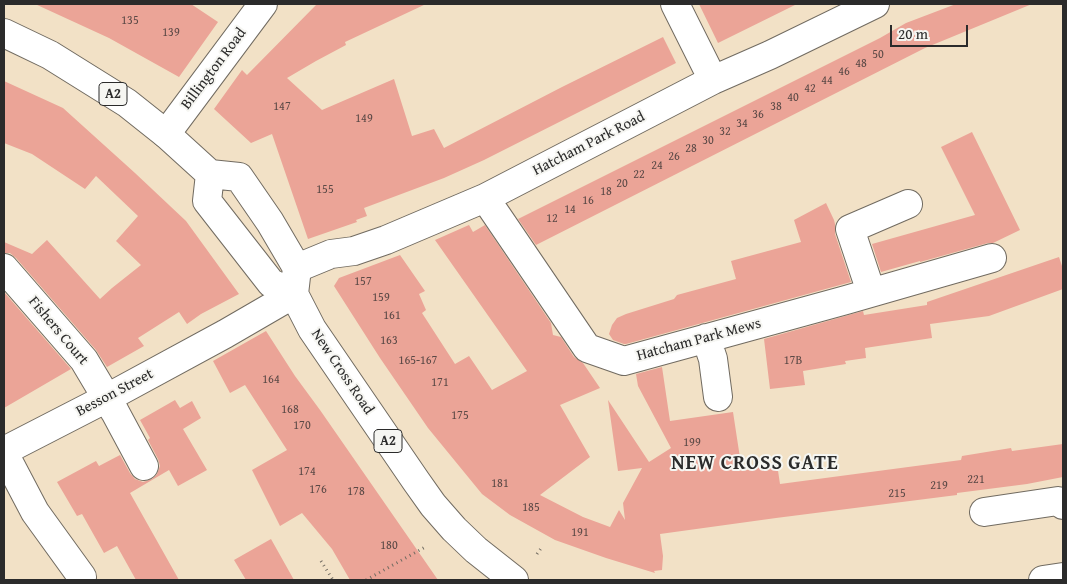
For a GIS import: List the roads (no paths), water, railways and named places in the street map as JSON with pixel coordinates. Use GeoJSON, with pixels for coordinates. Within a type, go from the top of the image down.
{"type":"FeatureCollection","features":[{"type":"Feature","properties":{"kind":"main road","name":"Billington Road"},"geometry":{"type":"LineString","coordinates":[[166,134],[263,4]]}},
{"type":"Feature","properties":{"kind":"main road"},"geometry":{"type":"LineString","coordinates":[[675,4],[713,80]]}},
{"type":"Feature","properties":{"kind":"main road","name":"Hatcham Park Road"},"geometry":{"type":"LineString","coordinates":[[296,281],[314,260],[331,254],[354,251],[378,243],[485,198],[713,80],[770,55],[875,4]]}},
{"type":"Feature","properties":{"kind":"main road","name":"A2"},"geometry":{"type":"LineString","coordinates":[[4,32],[50,55],[127,103],[166,134],[210,174]]}},
{"type":"Feature","properties":{"kind":"main road"},"geometry":{"type":"LineString","coordinates":[[210,174],[207,201],[270,283],[296,281]]}},
{"type":"Feature","properties":{"kind":"main road","name":"New Cross Road"},"geometry":{"type":"LineString","coordinates":[[210,174],[239,177],[270,222],[296,281],[312,329],[416,482],[454,529],[503,573],[514,580]]}},
{"type":"Feature","properties":{"kind":"main road","name":"Hatcham Park Mews"},"geometry":{"type":"LineString","coordinates":[[485,198],[587,348],[624,361],[992,258]]}},
{"type":"Feature","properties":{"kind":"main road"},"geometry":{"type":"LineString","coordinates":[[871,292],[850,229],[908,204]]}},
{"type":"Feature","properties":{"kind":"main road","name":"Fishers Court"},"geometry":{"type":"LineString","coordinates":[[4,268],[84,360],[144,466]]}},
{"type":"Feature","properties":{"kind":"main road","name":"Besson Street"},"geometry":{"type":"LineString","coordinates":[[4,452],[225,334],[296,281]]}},
{"type":"Feature","properties":{"kind":"main road"},"geometry":{"type":"LineString","coordinates":[[706,338],[713,359],[718,397]]}},
{"type":"Feature","properties":{"kind":"main road"},"geometry":{"type":"LineString","coordinates":[[4,452],[35,512],[82,577]]}},
{"type":"Feature","properties":{"kind":"main road"},"geometry":{"type":"LineString","coordinates":[[984,512],[1058,501],[1063,505]]}},
{"type":"Feature","properties":{"kind":"main road"},"geometry":{"type":"LineString","coordinates":[[1043,580],[1063,577]]}},
{"type":"Feature","properties":{"kind":"district","name":"NEW CROSS GATE"},"geometry":{"type":"Point","coordinates":[755,464]}}]}
